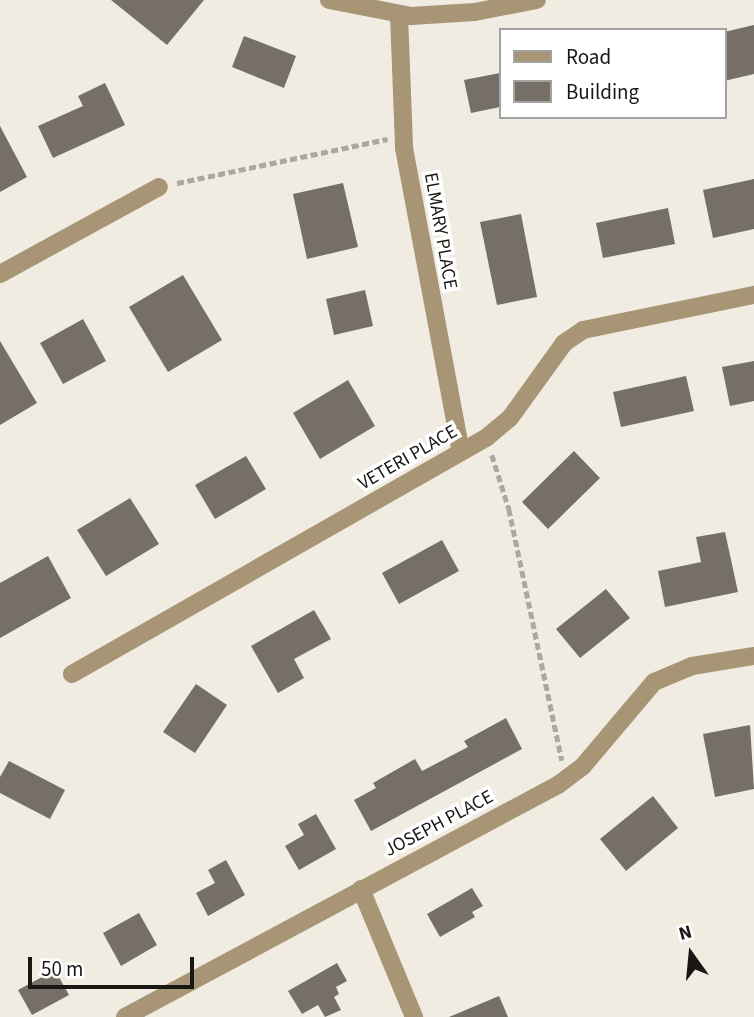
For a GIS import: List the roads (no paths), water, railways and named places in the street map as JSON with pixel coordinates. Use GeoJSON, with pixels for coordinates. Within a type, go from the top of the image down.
{"type":"FeatureCollection","features":[{"type":"Feature","properties":{"kind":"street"},"geometry":{"type":"LineString","coordinates":[[329,0],[399,15],[475,12],[533,0]]}},
{"type":"Feature","properties":{"kind":"street","name":"ELMARY PLACE"},"geometry":{"type":"LineString","coordinates":[[399,15],[403,135],[414,212],[461,452]]}},
{"type":"Feature","properties":{"kind":"street"},"geometry":{"type":"LineString","coordinates":[[0,274],[159,187]]}},
{"type":"Feature","properties":{"kind":"street","name":"VETERI PLACE"},"geometry":{"type":"LineString","coordinates":[[72,674],[486,438],[510,418],[564,343],[583,330],[754,295]]}},
{"type":"Feature","properties":{"kind":"street","name":"JOSEPH PLACE"},"geometry":{"type":"LineString","coordinates":[[125,1017],[572,775],[654,682],[692,666],[754,656]]}},
{"type":"Feature","properties":{"kind":"street"},"geometry":{"type":"LineString","coordinates":[[361,888],[414,1017]]}}]}
